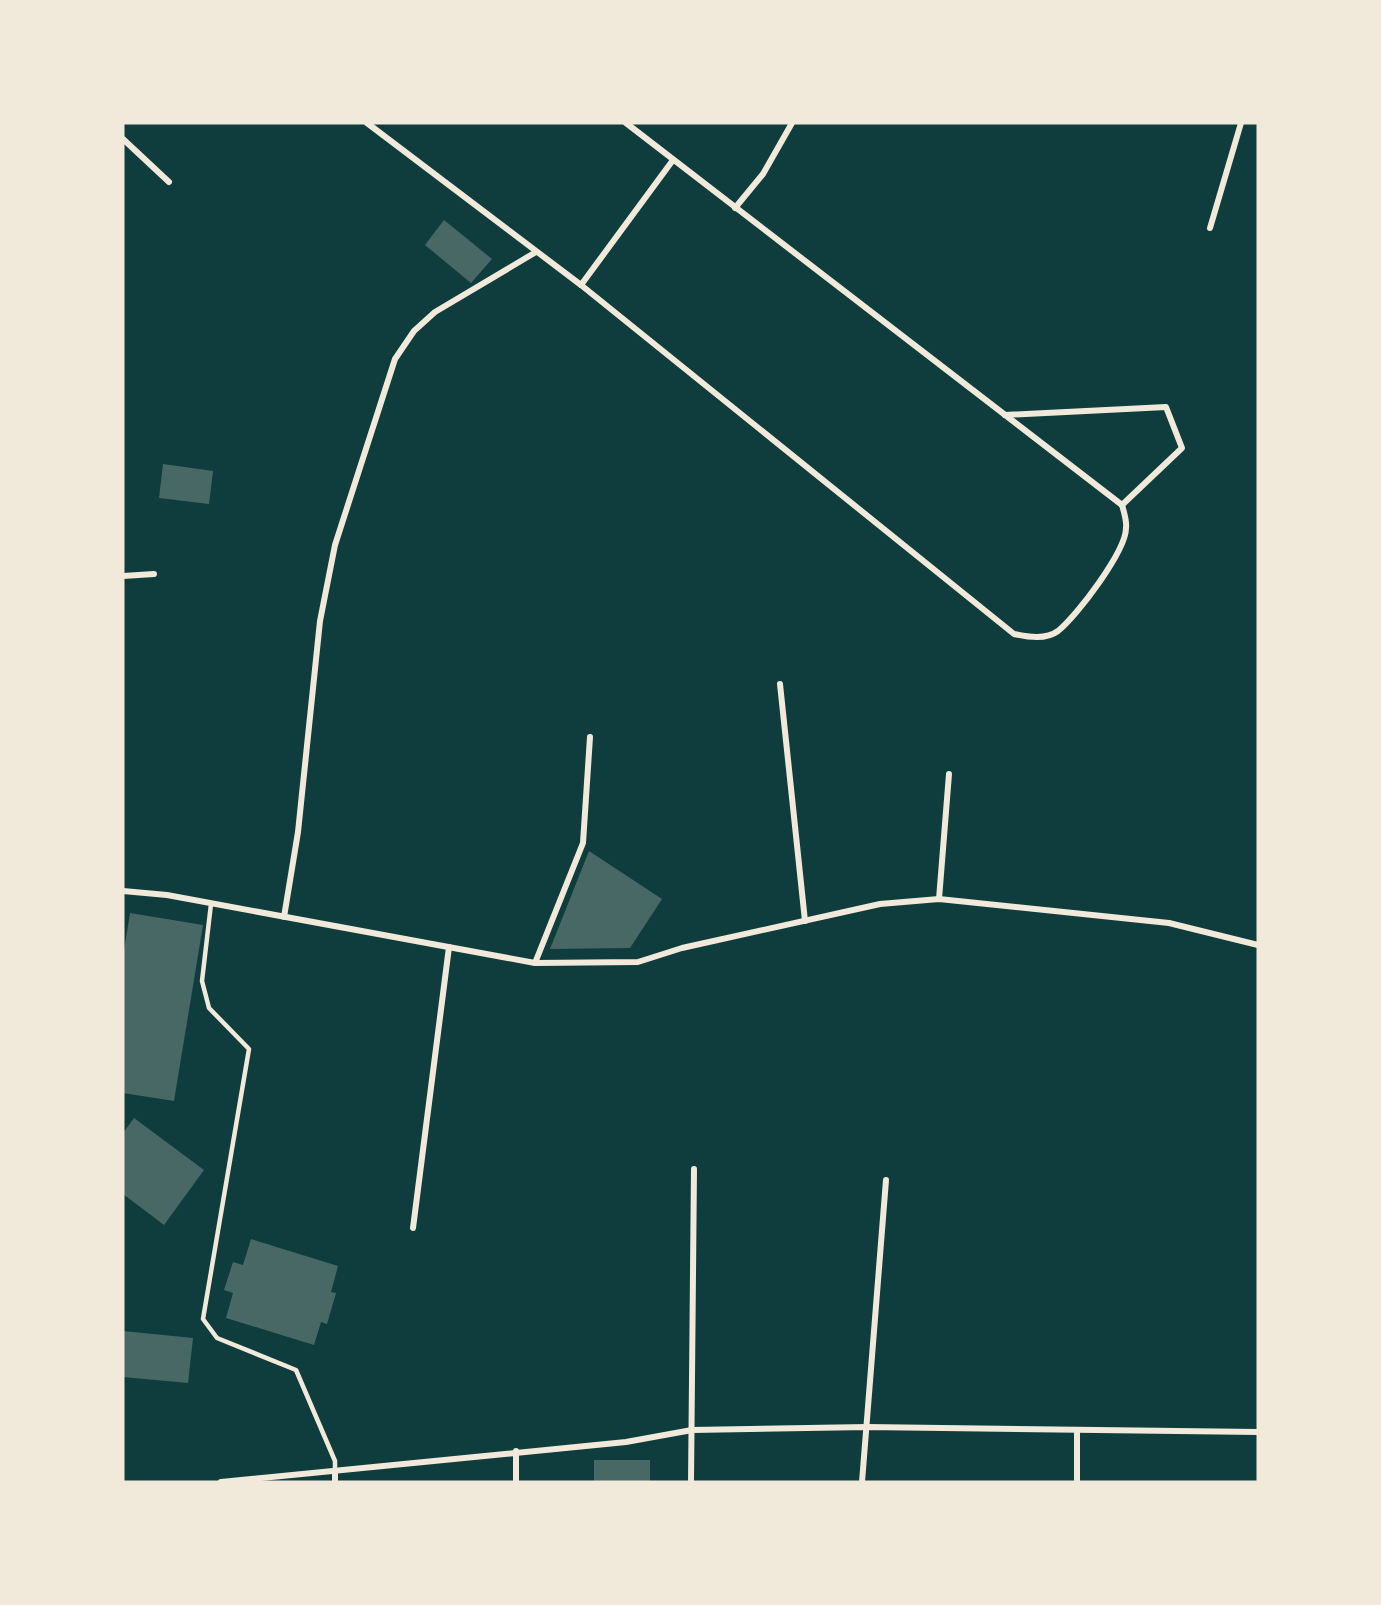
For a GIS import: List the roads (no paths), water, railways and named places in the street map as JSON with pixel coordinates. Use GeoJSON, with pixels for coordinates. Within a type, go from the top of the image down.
{"type":"FeatureCollection","features":[{"type":"Feature","properties":{"kind":"street"},"geometry":{"type":"LineString","coordinates":[[367,123],[581,285],[1014,633],[1031,638],[1057,632],[1111,566],[1127,529],[1122,505],[626,123]]}},
{"type":"Feature","properties":{"kind":"street"},"geometry":{"type":"LineString","coordinates":[[735,208],[763,174],[792,123]]}},
{"type":"Feature","properties":{"kind":"street"},"geometry":{"type":"LineString","coordinates":[[1210,228],[1241,123]]}},
{"type":"Feature","properties":{"kind":"street"},"geometry":{"type":"LineString","coordinates":[[123,139],[169,182]]}},
{"type":"Feature","properties":{"kind":"street"},"geometry":{"type":"LineString","coordinates":[[581,285],[674,160]]}},
{"type":"Feature","properties":{"kind":"street"},"geometry":{"type":"LineString","coordinates":[[284,917],[298,832],[320,621],[335,545],[394,359],[414,331],[435,312],[536,252]]}},
{"type":"Feature","properties":{"kind":"street"},"geometry":{"type":"LineString","coordinates":[[1005,415],[1166,406],[1182,448],[1122,505]]}},
{"type":"Feature","properties":{"kind":"street"},"geometry":{"type":"LineString","coordinates":[[123,576],[154,574]]}},
{"type":"Feature","properties":{"kind":"street"},"geometry":{"type":"LineString","coordinates":[[780,684],[805,921]]}},
{"type":"Feature","properties":{"kind":"street"},"geometry":{"type":"LineString","coordinates":[[535,963],[583,843],[590,737]]}},
{"type":"Feature","properties":{"kind":"street"},"geometry":{"type":"LineString","coordinates":[[939,899],[949,774]]}},
{"type":"Feature","properties":{"kind":"street"},"geometry":{"type":"LineString","coordinates":[[123,891],[167,895],[535,963],[638,962],[682,948],[880,904],[939,899],[1169,924],[1258,945]]}},
{"type":"Feature","properties":{"kind":"street"},"geometry":{"type":"LineString","coordinates":[[413,1228],[449,947]]}},
{"type":"Feature","properties":{"kind":"street"},"geometry":{"type":"LineString","coordinates":[[691,1482],[694,1169]]}},
{"type":"Feature","properties":{"kind":"street"},"geometry":{"type":"LineString","coordinates":[[862,1482],[886,1180]]}},
{"type":"Feature","properties":{"kind":"street"},"geometry":{"type":"LineString","coordinates":[[221,1482],[335,1472],[516,1451],[626,1442],[692,1430],[867,1426],[1258,1432]]}},
{"type":"Feature","properties":{"kind":"street"},"geometry":{"type":"LineString","coordinates":[[1077,1430],[1077,1482]]}},
{"type":"Feature","properties":{"kind":"street"},"geometry":{"type":"LineString","coordinates":[[516,1451],[516,1482]]}},
{"type":"Feature","properties":{"kind":"street"},"geometry":{"type":"LineString","coordinates":[[335,1472],[335,1482]]}},
{"type":"Feature","properties":{"kind":"lane"},"geometry":{"type":"LineString","coordinates":[[211,903],[202,981],[208,1008],[241,1037],[249,1049],[203,1319],[217,1338],[296,1370],[335,1461],[335,1472]]}}]}
